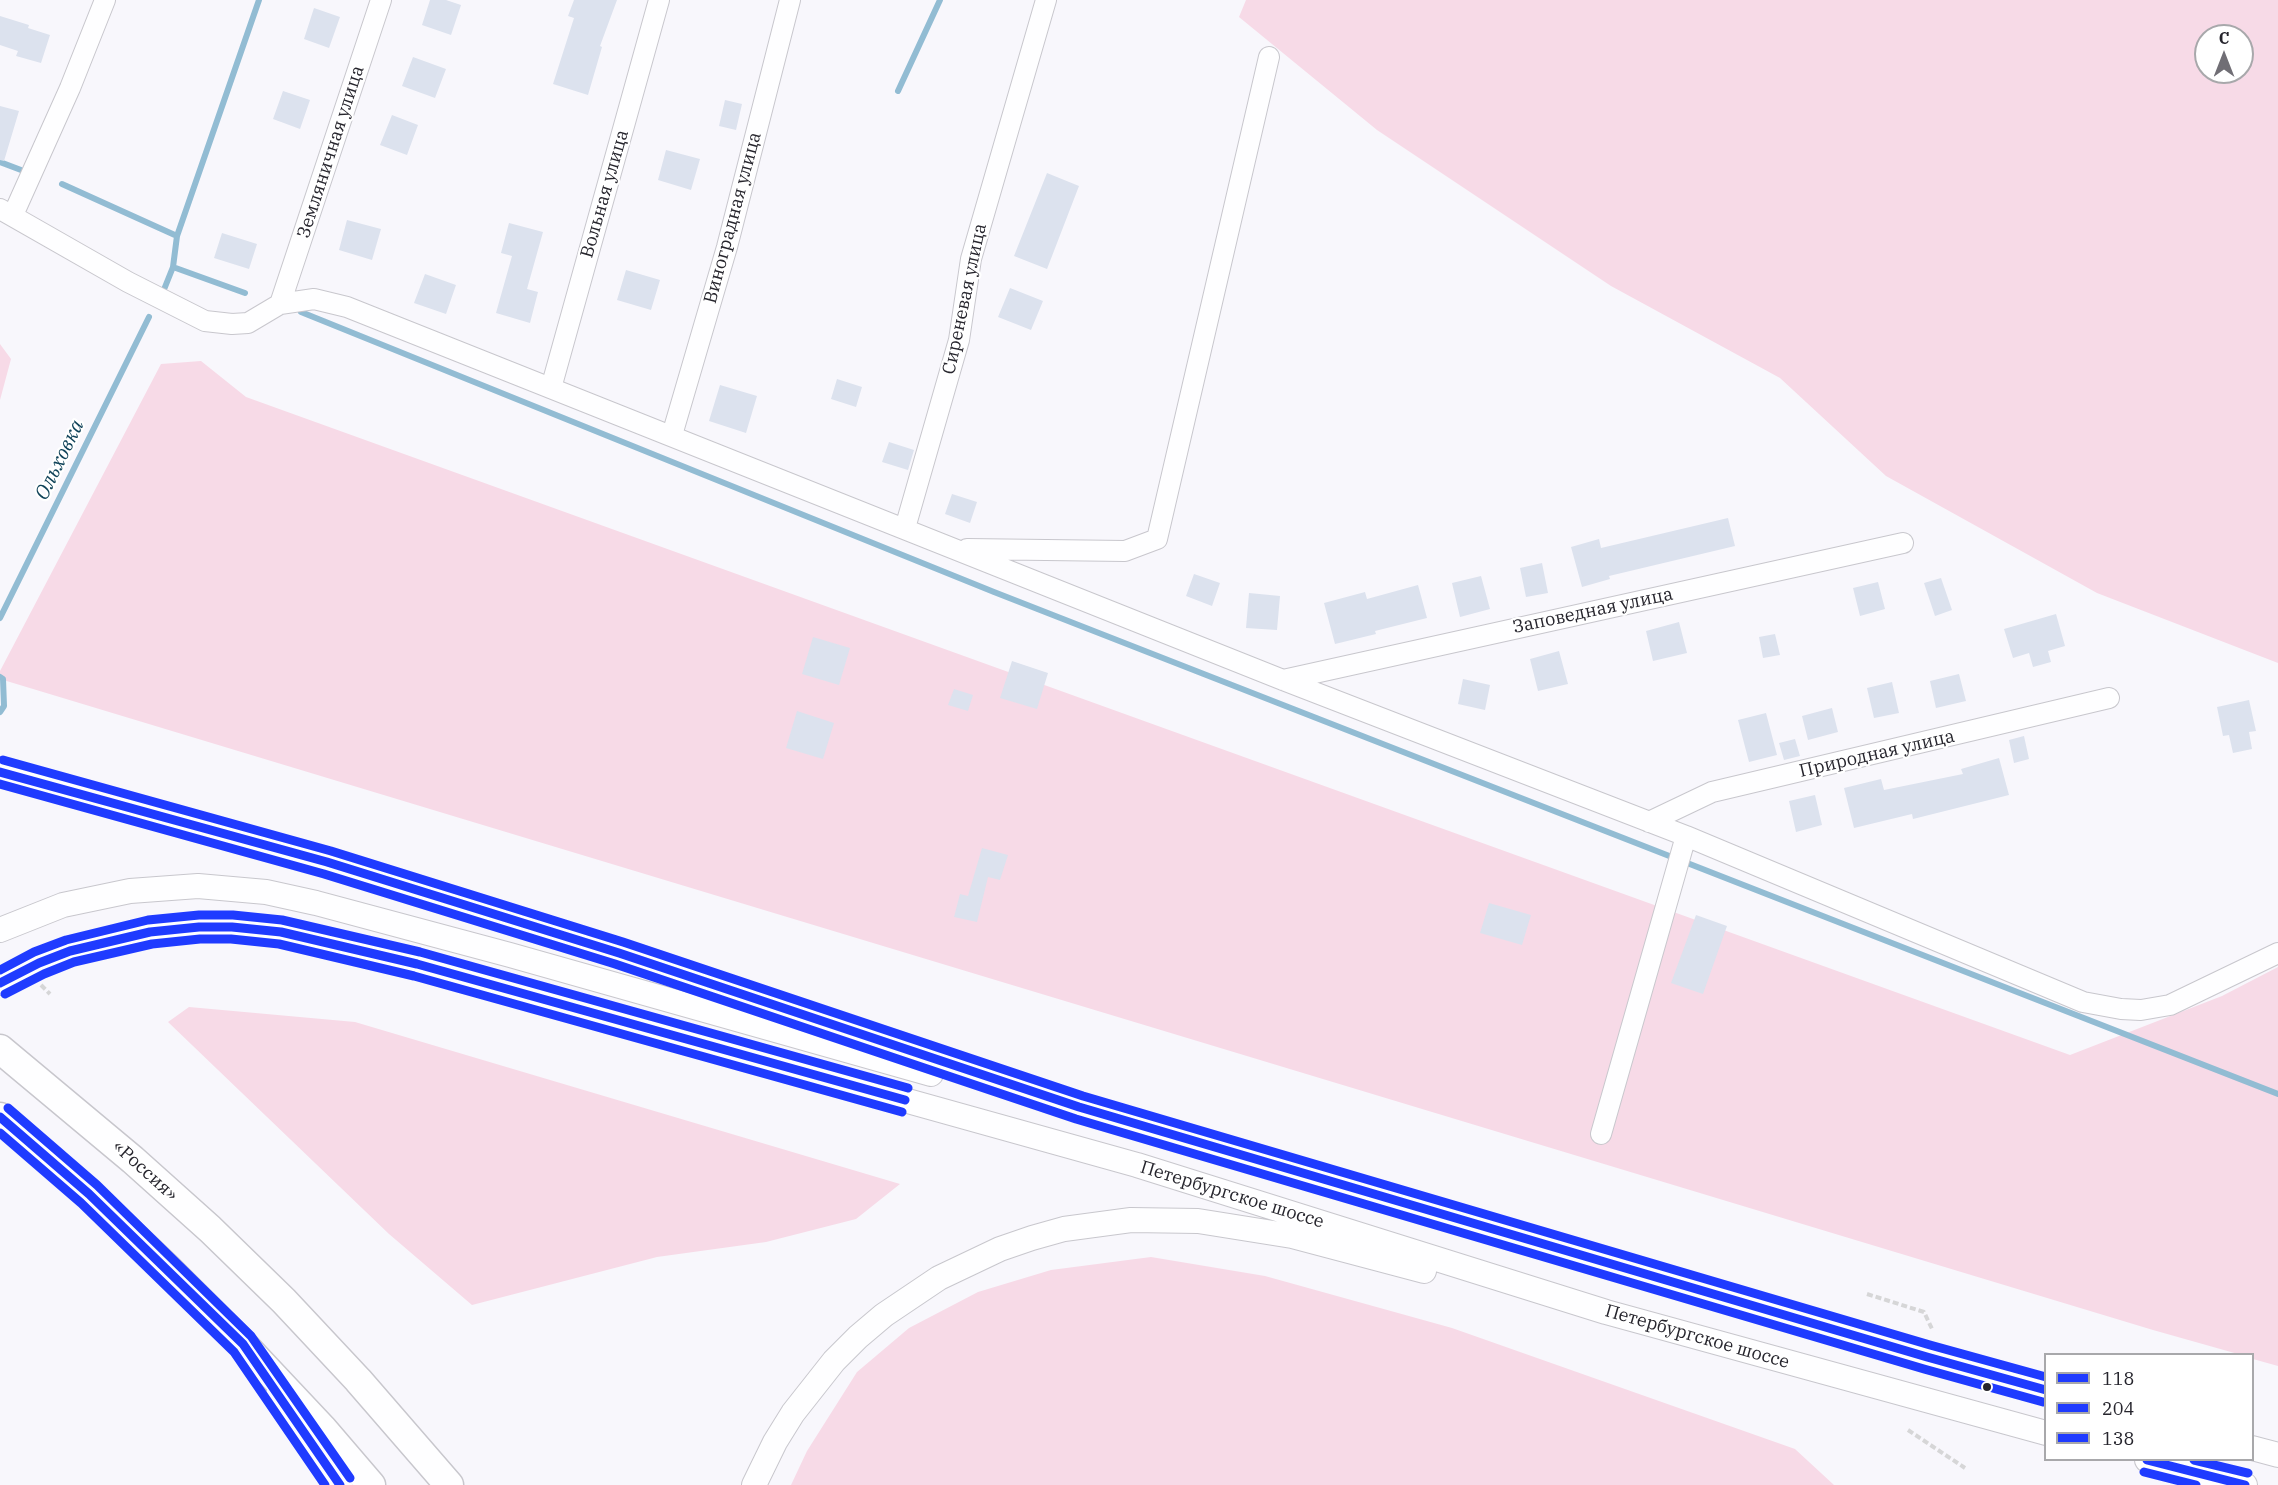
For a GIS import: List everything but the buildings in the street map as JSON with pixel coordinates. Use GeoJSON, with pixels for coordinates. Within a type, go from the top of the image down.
{"type":"FeatureCollection","features":[{"type":"Feature","properties":{"kind":"highway","name":"«Россия»"},"geometry":{"type":"LineString","coordinates":[[0,1049],[133,1160],[210,1229],[284,1301],[449,1485]]}},
{"type":"Feature","properties":{"kind":"highway"},"geometry":{"type":"LineString","coordinates":[[0,1118],[89,1194],[167,1268],[323,1429],[371,1485]]}},
{"type":"Feature","properties":{"kind":"main road"},"geometry":{"type":"LineString","coordinates":[[0,772],[327,862],[619,953],[1079,1107],[2044,1389]]}},
{"type":"Feature","properties":{"kind":"main road"},"geometry":{"type":"LineString","coordinates":[[0,930],[63,905],[130,891],[198,886],[266,892],[316,903],[510,955],[974,1086],[1079,1107]]}},
{"type":"Feature","properties":{"kind":"main road","name":"Петербургское шоссе"},"geometry":{"type":"LineString","coordinates":[[0,982],[55,957],[102,942],[150,932],[199,927],[248,928],[297,934],[417,964],[1137,1165],[1606,1312],[2044,1432]]}},
{"type":"Feature","properties":{"kind":"main road"},"geometry":{"type":"LineString","coordinates":[[754,1485],[775,1442],[813,1386],[858,1337],[884,1315],[920,1289],[969,1262],[1000,1249],[1064,1229],[1142,1220],[1198,1221],[1231,1225],[1292,1236],[1430,1272],[1606,1312]]}},
{"type":"Feature","properties":{"kind":"main road"},"geometry":{"type":"LineString","coordinates":[[243,1344],[340,1485]]}},
{"type":"Feature","properties":{"kind":"main road"},"geometry":{"type":"LineString","coordinates":[[2254,1448],[2278,1455]]}},
{"type":"Feature","properties":{"kind":"main road"},"geometry":{"type":"LineString","coordinates":[[2151,1461],[2245,1485]]}},
{"type":"Feature","properties":{"kind":"street"},"geometry":{"type":"LineString","coordinates":[[105,0],[70,88],[7,212],[128,282],[205,321],[232,324],[248,322],[280,304],[314,299],[347,307],[1283,680],[1649,822],[1682,852],[2083,1002],[2141,1010],[2170,1005],[2278,953]]}},
{"type":"Feature","properties":{"kind":"street","name":"Земляничная улица"},"geometry":{"type":"LineString","coordinates":[[280,304],[381,0]]}},
{"type":"Feature","properties":{"kind":"street","name":"Вольная улица"},"geometry":{"type":"LineString","coordinates":[[550,388],[659,0]]}},
{"type":"Feature","properties":{"kind":"street","name":"Виноградная улица"},"geometry":{"type":"LineString","coordinates":[[672,435],[727,247],[790,0]]}},
{"type":"Feature","properties":{"kind":"street","name":"Сиреневая улица"},"geometry":{"type":"LineString","coordinates":[[904,528],[959,340],[971,259],[1046,0]]}},
{"type":"Feature","properties":{"kind":"street"},"geometry":{"type":"LineString","coordinates":[[955,549],[1125,551],[1156,538],[1269,57]]}},
{"type":"Feature","properties":{"kind":"street","name":"Заповедная улица"},"geometry":{"type":"LineString","coordinates":[[1283,680],[1903,543]]}},
{"type":"Feature","properties":{"kind":"street","name":"Природная улица"},"geometry":{"type":"LineString","coordinates":[[1649,822],[1712,792],[2109,698]]}},
{"type":"Feature","properties":{"kind":"street"},"geometry":{"type":"LineString","coordinates":[[1601,1134],[1682,852]]}},
{"type":"Feature","properties":{"kind":"path"},"geometry":{"type":"LineString","coordinates":[[1867,1294],[1924,1312],[1934,1331]]}},
{"type":"Feature","properties":{"kind":"path"},"geometry":{"type":"LineString","coordinates":[[1908,1430],[1965,1468]]}},
{"type":"Feature","properties":{"kind":"shaded area"},"geometry":{"type":"Polygon","coordinates":[[[1246,0],[2278,0],[2278,663],[2097,593],[1886,476],[1780,378],[1611,286],[1377,130],[1239,17],[1246,0]]]}},
{"type":"Feature","properties":{"kind":"shaded area"},"geometry":{"type":"Polygon","coordinates":[[[0,344],[11,359],[0,400],[0,344]]]}},
{"type":"Feature","properties":{"kind":"shaded area"},"geometry":{"type":"Polygon","coordinates":[[[201,361],[246,397],[2070,1055],[2222,996],[2278,967],[2278,1366],[2254,1359],[2254,1353],[2234,1353],[2153,1330],[0,679],[0,671],[161,364],[201,361]]]}},
{"type":"Feature","properties":{"kind":"shaded area"},"geometry":{"type":"Polygon","coordinates":[[[189,1007],[355,1022],[900,1184],[856,1219],[766,1242],[657,1257],[472,1305],[389,1234],[168,1022],[189,1007]]]}},
{"type":"Feature","properties":{"kind":"shaded area"},"geometry":{"type":"Polygon","coordinates":[[[1151,1257],[1265,1276],[1452,1328],[1795,1449],[1834,1485],[791,1485],[807,1451],[857,1372],[909,1328],[978,1292],[1051,1270],[1151,1257]]]}},
{"type":"Feature","properties":{"kind":"waterway","name":"Ольховка"},"geometry":{"type":"LineString","coordinates":[[163,292],[173,267],[177,236],[259,0]]}},
{"type":"Feature","properties":{"kind":"waterway"},"geometry":{"type":"LineString","coordinates":[[898,91],[940,0]]}},
{"type":"Feature","properties":{"kind":"waterway"},"geometry":{"type":"LineString","coordinates":[[0,162],[21,170]]}},
{"type":"Feature","properties":{"kind":"waterway"},"geometry":{"type":"LineString","coordinates":[[62,184],[177,236]]}},
{"type":"Feature","properties":{"kind":"waterway"},"geometry":{"type":"LineString","coordinates":[[173,267],[245,293]]}},
{"type":"Feature","properties":{"kind":"waterway"},"geometry":{"type":"LineString","coordinates":[[301,312],[994,592],[2278,1094]]}},
{"type":"Feature","properties":{"kind":"waterway","name":"Ольховка"},"geometry":{"type":"LineString","coordinates":[[0,618],[149,317]]}},
{"type":"Feature","properties":{"kind":"waterway","name":"Ольховка"},"geometry":{"type":"LineString","coordinates":[[0,677],[3,679],[4,706],[0,712]]}},
{"type":"Feature","properties":{"kind":"transit line","name":"138"},"geometry":{"type":"LineString","coordinates":[[3,760],[331,851],[623,942],[1083,1096],[2044,1376]]}},
{"type":"Feature","properties":{"kind":"transit line","name":"118"},"geometry":{"type":"LineString","coordinates":[[0,772],[327,862],[619,953],[1079,1107],[2044,1389]]}},
{"type":"Feature","properties":{"kind":"transit line","name":"204"},"geometry":{"type":"LineString","coordinates":[[0,784],[324,874],[615,964],[1076,1119],[2043,1402]]}},
{"type":"Feature","properties":{"kind":"transit line","name":"138"},"geometry":{"type":"LineString","coordinates":[[0,970],[34,952],[66,940],[148,920],[199,915],[233,915],[282,920],[420,952],[908,1088]]}},
{"type":"Feature","properties":{"kind":"transit line","name":"118"},"geometry":{"type":"LineString","coordinates":[[0,983],[39,963],[70,951],[150,932],[199,927],[232,927],[281,932],[417,964],[905,1100]]}},
{"type":"Feature","properties":{"kind":"transit line","name":"204"},"geometry":{"type":"LineString","coordinates":[[5,994],[74,962],[152,944],[200,939],[231,939],[279,944],[414,976],[902,1112]]}},
{"type":"Feature","properties":{"kind":"transit line","name":"138"},"geometry":{"type":"LineString","coordinates":[[8,1108],[97,1185],[251,1336],[350,1478]]}},
{"type":"Feature","properties":{"kind":"transit line","name":"118"},"geometry":{"type":"LineString","coordinates":[[0,1117],[89,1194],[243,1344],[340,1485]]}},
{"type":"Feature","properties":{"kind":"transit line","name":"204"},"geometry":{"type":"LineString","coordinates":[[0,1133],[81,1203],[234,1352],[325,1485]]}},
{"type":"Feature","properties":{"kind":"transit line","name":"118"},"geometry":{"type":"LineString","coordinates":[[2151,1461],[2245,1485]]}},
{"type":"Feature","properties":{"kind":"transit line","name":"138"},"geometry":{"type":"LineString","coordinates":[[2198,1461],[2248,1473]]}},
{"type":"Feature","properties":{"kind":"transit line","name":"204"},"geometry":{"type":"LineString","coordinates":[[2144,1472],[2196,1485]]}}]}
